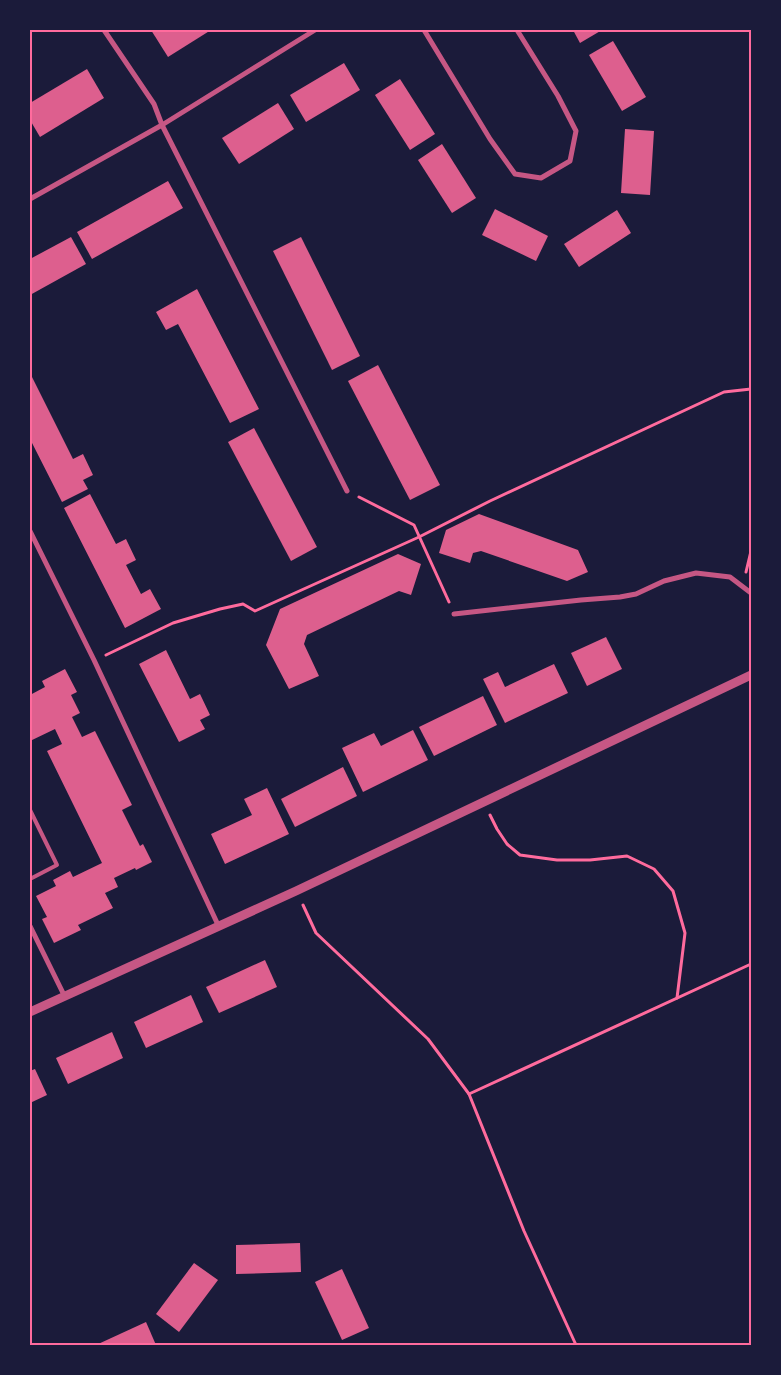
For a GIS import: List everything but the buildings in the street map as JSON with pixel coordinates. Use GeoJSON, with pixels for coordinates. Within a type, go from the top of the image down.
{"type":"FeatureCollection","features":[{"type":"Feature","properties":{"kind":"street"},"geometry":{"type":"LineString","coordinates":[[104,30],[154,104],[162,125],[347,491]]}},
{"type":"Feature","properties":{"kind":"street"},"geometry":{"type":"LineString","coordinates":[[30,198],[162,125],[315,30]]}},
{"type":"Feature","properties":{"kind":"street"},"geometry":{"type":"LineString","coordinates":[[424,30],[490,139],[515,174],[541,178],[570,161],[576,131],[558,96],[517,30]]}},
{"type":"Feature","properties":{"kind":"street"},"geometry":{"type":"LineString","coordinates":[[30,531],[94,660],[218,927]]}},
{"type":"Feature","properties":{"kind":"street"},"geometry":{"type":"LineString","coordinates":[[454,614],[620,597],[636,594],[664,581],[696,573],[730,577],[751,593]]}},
{"type":"Feature","properties":{"kind":"street"},"geometry":{"type":"LineString","coordinates":[[30,1012],[296,891],[751,675]]}},
{"type":"Feature","properties":{"kind":"street"},"geometry":{"type":"LineString","coordinates":[[30,926],[64,995]]}},
{"type":"Feature","properties":{"kind":"lane"},"geometry":{"type":"LineString","coordinates":[[30,810],[57,865],[30,879]]}},
{"type":"Feature","properties":{"kind":"path"},"geometry":{"type":"LineString","coordinates":[[94,660],[174,623],[220,609],[243,604],[255,611],[419,537],[490,500],[724,392],[751,389]]}},
{"type":"Feature","properties":{"kind":"path"},"geometry":{"type":"LineString","coordinates":[[347,491],[414,525],[454,614]]}},
{"type":"Feature","properties":{"kind":"path"},"geometry":{"type":"LineString","coordinates":[[484,801],[497,830],[507,844],[520,855],[557,860],[590,860],[628,856],[654,869],[673,891],[684,933],[677,998]]}},
{"type":"Feature","properties":{"kind":"path"},"geometry":{"type":"LineString","coordinates":[[296,891],[316,933],[428,1039],[469,1094],[524,1231],[576,1345]]}},
{"type":"Feature","properties":{"kind":"path"},"geometry":{"type":"LineString","coordinates":[[469,1094],[751,964]]}}]}
